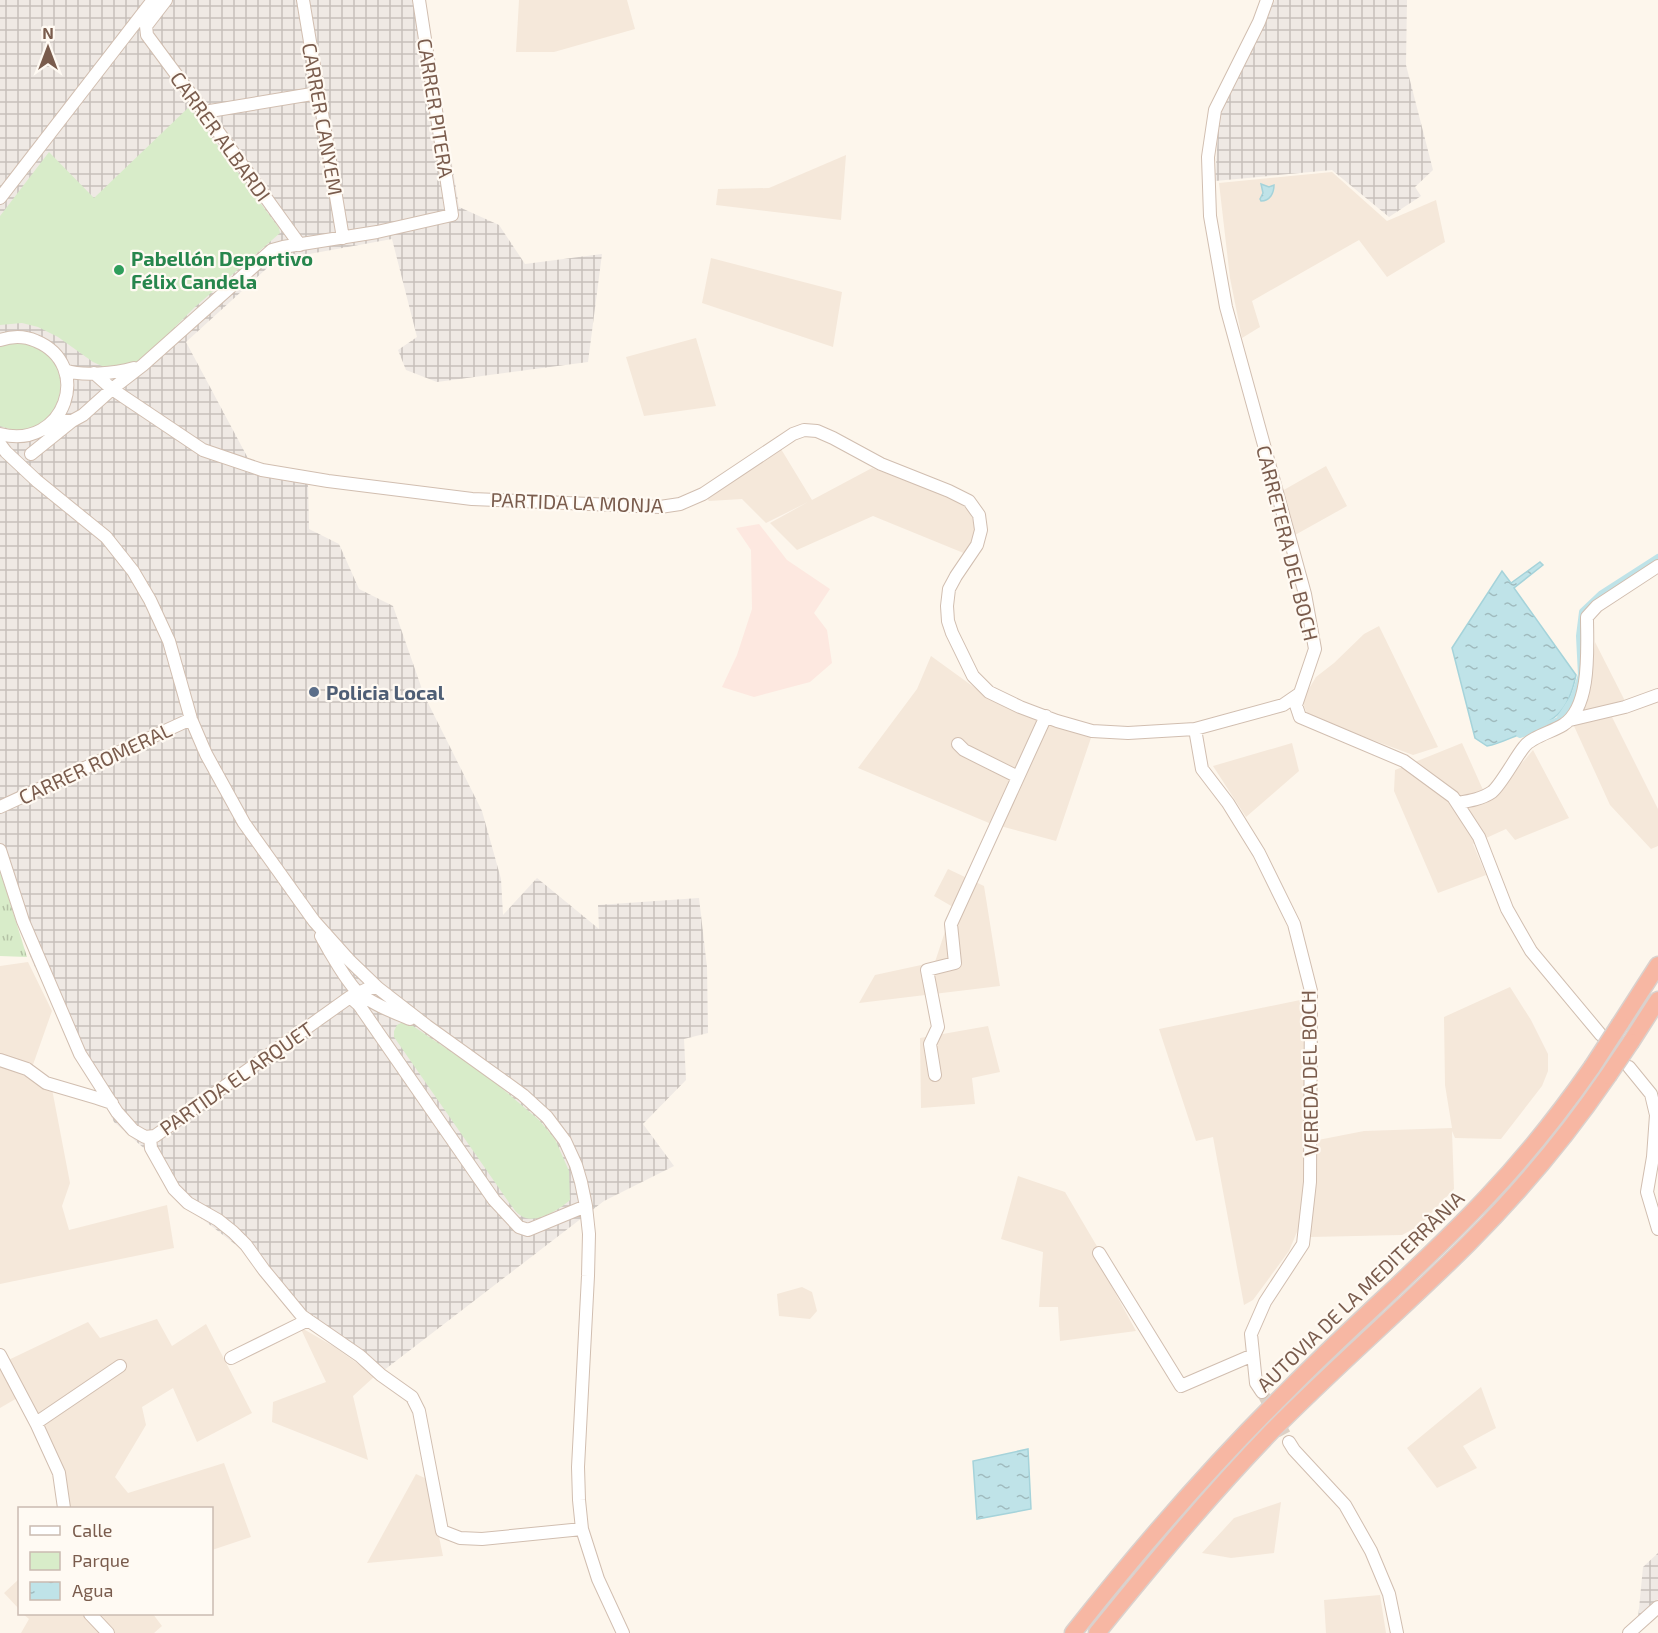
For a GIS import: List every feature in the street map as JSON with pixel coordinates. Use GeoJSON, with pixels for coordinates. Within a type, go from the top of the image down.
{"type":"FeatureCollection","features":[{"type":"Feature","properties":{"kind":"highway","name":"AUTOVIA DE LA MEDITERRÀNIA"},"geometry":{"type":"LineString","coordinates":[[1073,1633],[1170,1515],[1219,1460],[1318,1359],[1391,1292],[1487,1197],[1549,1126],[1592,1067],[1658,965]]}},
{"type":"Feature","properties":{"kind":"highway","name":"AUTOVIA DE LA MEDITERRÀNIA"},"geometry":{"type":"LineString","coordinates":[[1097,1633],[1215,1491],[1273,1431],[1498,1213],[1561,1140],[1608,1076],[1658,1000]]}},
{"type":"Feature","properties":{"kind":"street"},"geometry":{"type":"LineString","coordinates":[[0,198],[153,0]]}},
{"type":"Feature","properties":{"kind":"street"},"geometry":{"type":"LineString","coordinates":[[144,10],[167,0]]}},
{"type":"Feature","properties":{"kind":"street","name":"CARRER ALBARDI"},"geometry":{"type":"LineString","coordinates":[[167,0],[146,26],[147,35],[300,244]]}},
{"type":"Feature","properties":{"kind":"street","name":"CARRER CANYEM"},"geometry":{"type":"LineString","coordinates":[[303,0],[343,238]]}},
{"type":"Feature","properties":{"kind":"street","name":"CARRER PITERA"},"geometry":{"type":"LineString","coordinates":[[343,238],[452,215],[419,0]]}},
{"type":"Feature","properties":{"kind":"street","name":"CARRETERA DEL BOCH"},"geometry":{"type":"LineString","coordinates":[[1267,0],[1259,22],[1215,110],[1208,157],[1210,216],[1226,307],[1305,594],[1315,649],[1299,694]]}},
{"type":"Feature","properties":{"kind":"street"},"geometry":{"type":"LineString","coordinates":[[204,112],[318,93]]}},
{"type":"Feature","properties":{"kind":"street"},"geometry":{"type":"LineString","coordinates":[[31,454],[72,421],[83,415],[143,365],[272,250],[343,238]]}},
{"type":"Feature","properties":{"kind":"street"},"geometry":{"type":"LineString","coordinates":[[0,434],[18,437],[45,429],[62,410],[67,384],[65,370],[52,350],[31,338],[19,336],[2,338]]}},
{"type":"Feature","properties":{"kind":"street"},"geometry":{"type":"LineString","coordinates":[[65,370],[71,373],[121,372],[143,365]]}},
{"type":"Feature","properties":{"kind":"street","name":"PARTIDA LA MONJA"},"geometry":{"type":"LineString","coordinates":[[94,373],[112,389],[202,450],[262,470],[328,481],[472,499],[660,507],[680,504],[703,494],[793,434],[804,430],[817,431],[881,464],[949,490],[969,501],[979,515],[981,530],[977,545],[949,589],[948,621],[952,633],[973,676],[989,692],[1046,716]]}},
{"type":"Feature","properties":{"kind":"street"},"geometry":{"type":"LineString","coordinates":[[53,421],[72,421]]}},
{"type":"Feature","properties":{"kind":"street"},"geometry":{"type":"LineString","coordinates":[[34,434],[31,454],[37,481]]}},
{"type":"Feature","properties":{"kind":"street"},"geometry":{"type":"LineString","coordinates":[[0,444],[37,481],[106,537],[133,571],[169,640],[191,719],[206,754],[244,823],[314,921],[378,988],[426,1026],[522,1095],[547,1117],[565,1141],[576,1166],[586,1206],[589,1234],[578,1467],[582,1529],[598,1579],[623,1633]]}},
{"type":"Feature","properties":{"kind":"street"},"geometry":{"type":"LineString","coordinates":[[1570,720],[1586,688],[1587,617],[1597,606],[1658,566]]}},
{"type":"Feature","properties":{"kind":"street"},"geometry":{"type":"LineString","coordinates":[[935,1075],[930,1044],[938,1027],[927,970],[955,963],[951,924],[1046,716],[1092,730],[1128,733],[1195,729],[1283,705],[1299,694]]}},
{"type":"Feature","properties":{"kind":"street"},"geometry":{"type":"LineString","coordinates":[[1299,694],[1296,705],[1300,717],[1404,761],[1454,797],[1479,837],[1507,909],[1531,951],[1601,1035]]}},
{"type":"Feature","properties":{"kind":"street"},"geometry":{"type":"LineString","coordinates":[[1457,803],[1473,801],[1493,791],[1526,744],[1570,720],[1625,707],[1658,695]]}},
{"type":"Feature","properties":{"kind":"street","name":"CARRER ROMERAL"},"geometry":{"type":"LineString","coordinates":[[0,807],[191,719]]}},
{"type":"Feature","properties":{"kind":"street","name":"VEREDA DEL BOCH"},"geometry":{"type":"LineString","coordinates":[[1195,729],[1202,769],[1228,803],[1259,854],[1294,924],[1311,991],[1310,1182],[1303,1244],[1265,1302],[1251,1334],[1256,1383],[1262,1392]]}},
{"type":"Feature","properties":{"kind":"street"},"geometry":{"type":"LineString","coordinates":[[958,744],[964,750],[1018,777]]}},
{"type":"Feature","properties":{"kind":"street","name":"PARTIDA EL ARQUET"},"geometry":{"type":"LineString","coordinates":[[0,850],[23,921],[80,1054],[111,1103],[133,1130],[145,1137],[155,1136],[354,995]]}},
{"type":"Feature","properties":{"kind":"street"},"geometry":{"type":"LineString","coordinates":[[314,921],[359,1005],[494,1200],[519,1227],[528,1230],[586,1206]]}},
{"type":"Feature","properties":{"kind":"street"},"geometry":{"type":"LineString","coordinates":[[354,995],[369,988],[378,988]]}},
{"type":"Feature","properties":{"kind":"street"},"geometry":{"type":"LineString","coordinates":[[354,995],[426,1026]]}},
{"type":"Feature","properties":{"kind":"street"},"geometry":{"type":"LineString","coordinates":[[0,1060],[27,1069],[46,1083],[111,1103]]}},
{"type":"Feature","properties":{"kind":"street"},"geometry":{"type":"LineString","coordinates":[[1629,1067],[1654,1092],[1656,1115],[1653,1157],[1647,1192],[1658,1229]]}},
{"type":"Feature","properties":{"kind":"street"},"geometry":{"type":"LineString","coordinates":[[150,1137],[151,1148],[174,1189],[188,1203],[218,1220],[246,1245],[302,1316],[360,1356],[381,1375],[412,1397],[419,1411],[442,1532],[460,1539],[482,1539],[582,1529]]}},
{"type":"Feature","properties":{"kind":"street"},"geometry":{"type":"LineString","coordinates":[[1100,1253],[1181,1386],[1253,1355]]}},
{"type":"Feature","properties":{"kind":"street"},"geometry":{"type":"LineString","coordinates":[[231,1358],[308,1320]]}},
{"type":"Feature","properties":{"kind":"street"},"geometry":{"type":"LineString","coordinates":[[0,1355],[59,1473],[64,1507]]}},
{"type":"Feature","properties":{"kind":"street"},"geometry":{"type":"LineString","coordinates":[[36,1423],[120,1366]]}},
{"type":"Feature","properties":{"kind":"street"},"geometry":{"type":"LineString","coordinates":[[1289,1442],[1345,1505],[1371,1551],[1389,1594],[1397,1633]]}},
{"type":"Feature","properties":{"kind":"street"},"geometry":{"type":"LineString","coordinates":[[1629,1633],[1658,1606]]}},
{"type":"Feature","properties":{"kind":"street"},"geometry":{"type":"LineString","coordinates":[[91,1615],[108,1633]]}},
{"type":"Feature","properties":{"kind":"shaded area"},"geometry":{"type":"Polygon","coordinates":[[[0,0],[425,0],[459,207],[499,225],[525,264],[602,254],[588,362],[437,382],[406,370],[398,350],[417,337],[392,239],[276,260],[186,342],[257,475],[308,484],[309,529],[339,544],[359,589],[393,606],[424,695],[482,811],[501,879],[503,915],[537,878],[599,929],[598,905],[699,898],[707,967],[708,1033],[684,1039],[686,1080],[643,1124],[674,1166],[604,1201],[379,1374],[294,1315],[240,1248],[184,1205],[147,1151],[114,1122],[32,961],[0,865],[0,0]]]}},
{"type":"Feature","properties":{"kind":"shaded area"},"geometry":{"type":"Polygon","coordinates":[[[519,0],[627,0],[635,29],[554,52],[516,52],[519,0]]]}},
{"type":"Feature","properties":{"kind":"shaded area"},"geometry":{"type":"Polygon","coordinates":[[[1275,0],[1407,0],[1406,65],[1433,170],[1415,187],[1421,196],[1389,217],[1332,170],[1215,181],[1219,116],[1275,0]]]}},
{"type":"Feature","properties":{"kind":"shaded area"},"geometry":{"type":"Polygon","coordinates":[[[846,155],[841,220],[716,205],[718,189],[769,188],[846,155]]]}},
{"type":"Feature","properties":{"kind":"shaded area"},"geometry":{"type":"Polygon","coordinates":[[[1332,172],[1387,221],[1436,200],[1445,242],[1387,277],[1359,240],[1252,301],[1260,327],[1242,338],[1230,278],[1219,183],[1332,172]]]}},
{"type":"Feature","properties":{"kind":"shaded area"},"geometry":{"type":"Polygon","coordinates":[[[711,258],[842,292],[833,347],[702,303],[711,258]]]}},
{"type":"Feature","properties":{"kind":"shaded area"},"geometry":{"type":"Polygon","coordinates":[[[696,338],[716,406],[644,416],[626,357],[696,338]]]}},
{"type":"Feature","properties":{"kind":"shaded area"},"geometry":{"type":"Polygon","coordinates":[[[781,449],[812,500],[872,468],[953,498],[970,511],[976,531],[966,554],[873,516],[797,550],[770,523],[808,502],[766,523],[742,499],[709,501],[706,497],[781,449]]]}},
{"type":"Feature","properties":{"kind":"shaded area"},"geometry":{"type":"Polygon","coordinates":[[[1326,466],[1347,506],[1295,535],[1282,491],[1326,466]]]}},
{"type":"Feature","properties":{"kind":"shaded area"},"geometry":{"type":"Polygon","coordinates":[[[759,524],[787,560],[830,589],[814,613],[827,630],[832,663],[810,682],[754,697],[722,687],[737,655],[752,609],[751,550],[736,528],[759,524]]]}},
{"type":"Feature","properties":{"kind":"shaded area"},"geometry":{"type":"Polygon","coordinates":[[[1379,626],[1438,747],[1413,755],[1308,716],[1304,706],[1304,697],[1316,677],[1364,634],[1379,626]]]}},
{"type":"Feature","properties":{"kind":"shaded area"},"geometry":{"type":"Polygon","coordinates":[[[1595,642],[1625,701],[1607,707],[1658,809],[1658,846],[1651,849],[1610,805],[1574,726],[1591,679],[1595,642]]]}},
{"type":"Feature","properties":{"kind":"shaded area"},"geometry":{"type":"Polygon","coordinates":[[[931,656],[989,698],[1092,735],[1056,841],[989,823],[858,768],[917,689],[931,656]]]}},
{"type":"Feature","properties":{"kind":"shaded area"},"geometry":{"type":"Polygon","coordinates":[[[1292,743],[1299,771],[1246,817],[1213,766],[1292,743]]]}},
{"type":"Feature","properties":{"kind":"shaded area"},"geometry":{"type":"Polygon","coordinates":[[[1462,743],[1488,801],[1533,750],[1569,818],[1515,840],[1506,829],[1473,844],[1486,875],[1438,893],[1394,791],[1395,770],[1462,743]]]}},
{"type":"Feature","properties":{"kind":"shaded area"},"geometry":{"type":"Polygon","coordinates":[[[948,869],[984,886],[1000,986],[859,1003],[875,975],[935,962],[953,907],[934,896],[948,869]]]}},
{"type":"Feature","properties":{"kind":"shaded area"},"geometry":{"type":"Polygon","coordinates":[[[28,962],[52,1011],[29,1076],[52,1089],[70,1183],[62,1206],[69,1230],[167,1205],[174,1248],[0,1284],[0,966],[28,962]]]}},
{"type":"Feature","properties":{"kind":"shaded area"},"geometry":{"type":"Polygon","coordinates":[[[1510,987],[1531,1020],[1548,1054],[1548,1071],[1542,1086],[1501,1139],[1455,1138],[1452,1131],[1454,1189],[1419,1226],[1402,1235],[1310,1237],[1318,1140],[1364,1131],[1452,1128],[1445,1085],[1444,1017],[1510,987]]]}},
{"type":"Feature","properties":{"kind":"shaded area"},"geometry":{"type":"Polygon","coordinates":[[[1305,999],[1305,1139],[1302,1220],[1289,1251],[1253,1300],[1244,1305],[1213,1137],[1196,1141],[1159,1029],[1305,999]]]}},
{"type":"Feature","properties":{"kind":"shaded area"},"geometry":{"type":"Polygon","coordinates":[[[988,1026],[1000,1072],[972,1078],[975,1104],[921,1108],[920,1038],[988,1026]]]}},
{"type":"Feature","properties":{"kind":"shaded area"},"geometry":{"type":"Polygon","coordinates":[[[1018,1176],[1065,1192],[1098,1248],[1094,1254],[1136,1331],[1060,1341],[1058,1307],[1039,1307],[1043,1252],[1001,1239],[1018,1176]]]}},
{"type":"Feature","properties":{"kind":"shaded area"},"geometry":{"type":"Polygon","coordinates":[[[802,1287],[812,1292],[817,1311],[810,1319],[779,1316],[777,1294],[802,1287]]]}},
{"type":"Feature","properties":{"kind":"shaded area"},"geometry":{"type":"Polygon","coordinates":[[[157,1319],[172,1346],[206,1324],[252,1413],[197,1442],[173,1388],[142,1407],[146,1425],[115,1477],[128,1493],[224,1463],[251,1537],[213,1550],[213,1507],[67,1507],[24,1394],[0,1408],[0,1364],[88,1322],[100,1338],[157,1319]]]}},
{"type":"Feature","properties":{"kind":"shaded area"},"geometry":{"type":"Polygon","coordinates":[[[300,1327],[333,1346],[375,1376],[353,1396],[368,1460],[272,1422],[273,1402],[326,1382],[300,1327]]]}},
{"type":"Feature","properties":{"kind":"shaded area"},"geometry":{"type":"Polygon","coordinates":[[[1481,1387],[1496,1428],[1463,1446],[1477,1468],[1437,1488],[1407,1448],[1481,1387]]]}},
{"type":"Feature","properties":{"kind":"shaded area"},"geometry":{"type":"Polygon","coordinates":[[[416,1474],[427,1479],[443,1556],[367,1563],[416,1474]]]}},
{"type":"Feature","properties":{"kind":"shaded area"},"geometry":{"type":"Polygon","coordinates":[[[1281,1502],[1274,1553],[1231,1558],[1202,1553],[1234,1518],[1281,1502]]]}},
{"type":"Feature","properties":{"kind":"shaded area"},"geometry":{"type":"Polygon","coordinates":[[[1658,1553],[1658,1599],[1638,1619],[1643,1567],[1658,1553]]]}},
{"type":"Feature","properties":{"kind":"shaded area"},"geometry":{"type":"Polygon","coordinates":[[[18,1580],[18,1608],[4,1593],[18,1580]]]}},
{"type":"Feature","properties":{"kind":"shaded area"},"geometry":{"type":"Polygon","coordinates":[[[1380,1595],[1386,1633],[1326,1633],[1324,1600],[1380,1595]]]}},
{"type":"Feature","properties":{"kind":"shaded area"},"geometry":{"type":"Polygon","coordinates":[[[24,1615],[154,1615],[162,1626],[154,1633],[21,1633],[29,1619],[24,1615]]]}},
{"type":"Feature","properties":{"kind":"green space","name":"Pabellón Deportivo Félix Candela"},"geometry":{"type":"Polygon","coordinates":[[[189,107],[279,228],[280,233],[195,307],[139,363],[104,367],[93,362],[58,337],[38,327],[22,323],[0,325],[0,216],[49,152],[94,198],[189,107]]]}},
{"type":"Feature","properties":{"kind":"green space"},"geometry":{"type":"Polygon","coordinates":[[[23,343],[48,356],[56,367],[60,379],[60,392],[56,404],[40,424],[28,429],[14,430],[0,426],[0,347],[23,343]]]}},
{"type":"Feature","properties":{"kind":"green space"},"geometry":{"type":"Polygon","coordinates":[[[0,870],[27,957],[0,956],[0,870]]]}},
{"type":"Feature","properties":{"kind":"green space"},"geometry":{"type":"Polygon","coordinates":[[[403,1022],[413,1026],[491,1079],[539,1120],[555,1139],[569,1171],[570,1200],[553,1212],[539,1218],[525,1218],[517,1213],[394,1037],[397,1025],[403,1022]]]}},
{"type":"Feature","properties":{"kind":"water"},"geometry":{"type":"Polygon","coordinates":[[[1261,184],[1269,187],[1274,185],[1271,196],[1267,200],[1261,201],[1260,199],[1263,193],[1261,184]]]}},
{"type":"Feature","properties":{"kind":"water"},"geometry":{"type":"Polygon","coordinates":[[[1540,562],[1543,565],[1514,588],[1576,675],[1573,688],[1564,708],[1558,715],[1507,740],[1487,746],[1475,738],[1452,648],[1502,571],[1511,583],[1540,562]]]}},
{"type":"Feature","properties":{"kind":"water"},"geometry":{"type":"Polygon","coordinates":[[[1028,1449],[1031,1509],[977,1519],[973,1461],[1028,1449]]]}},
{"type":"Feature","properties":{"kind":"waterway"},"geometry":{"type":"LineString","coordinates":[[1520,734],[1559,721],[1574,698],[1582,675],[1580,636],[1583,612],[1602,594],[1658,558]]}},
{"type":"Feature","properties":{"kind":"tunnel"},"geometry":{"type":"LineString","coordinates":[[1262,1392],[1289,1442]]}},
{"type":"Feature","properties":{"kind":"place","name":"Pabellón Deportivo Félix Candela"},"geometry":{"type":"Point","coordinates":[119,270]}},
{"type":"Feature","properties":{"kind":"place","name":"Policia Local"},"geometry":{"type":"Point","coordinates":[314,692]}}]}
